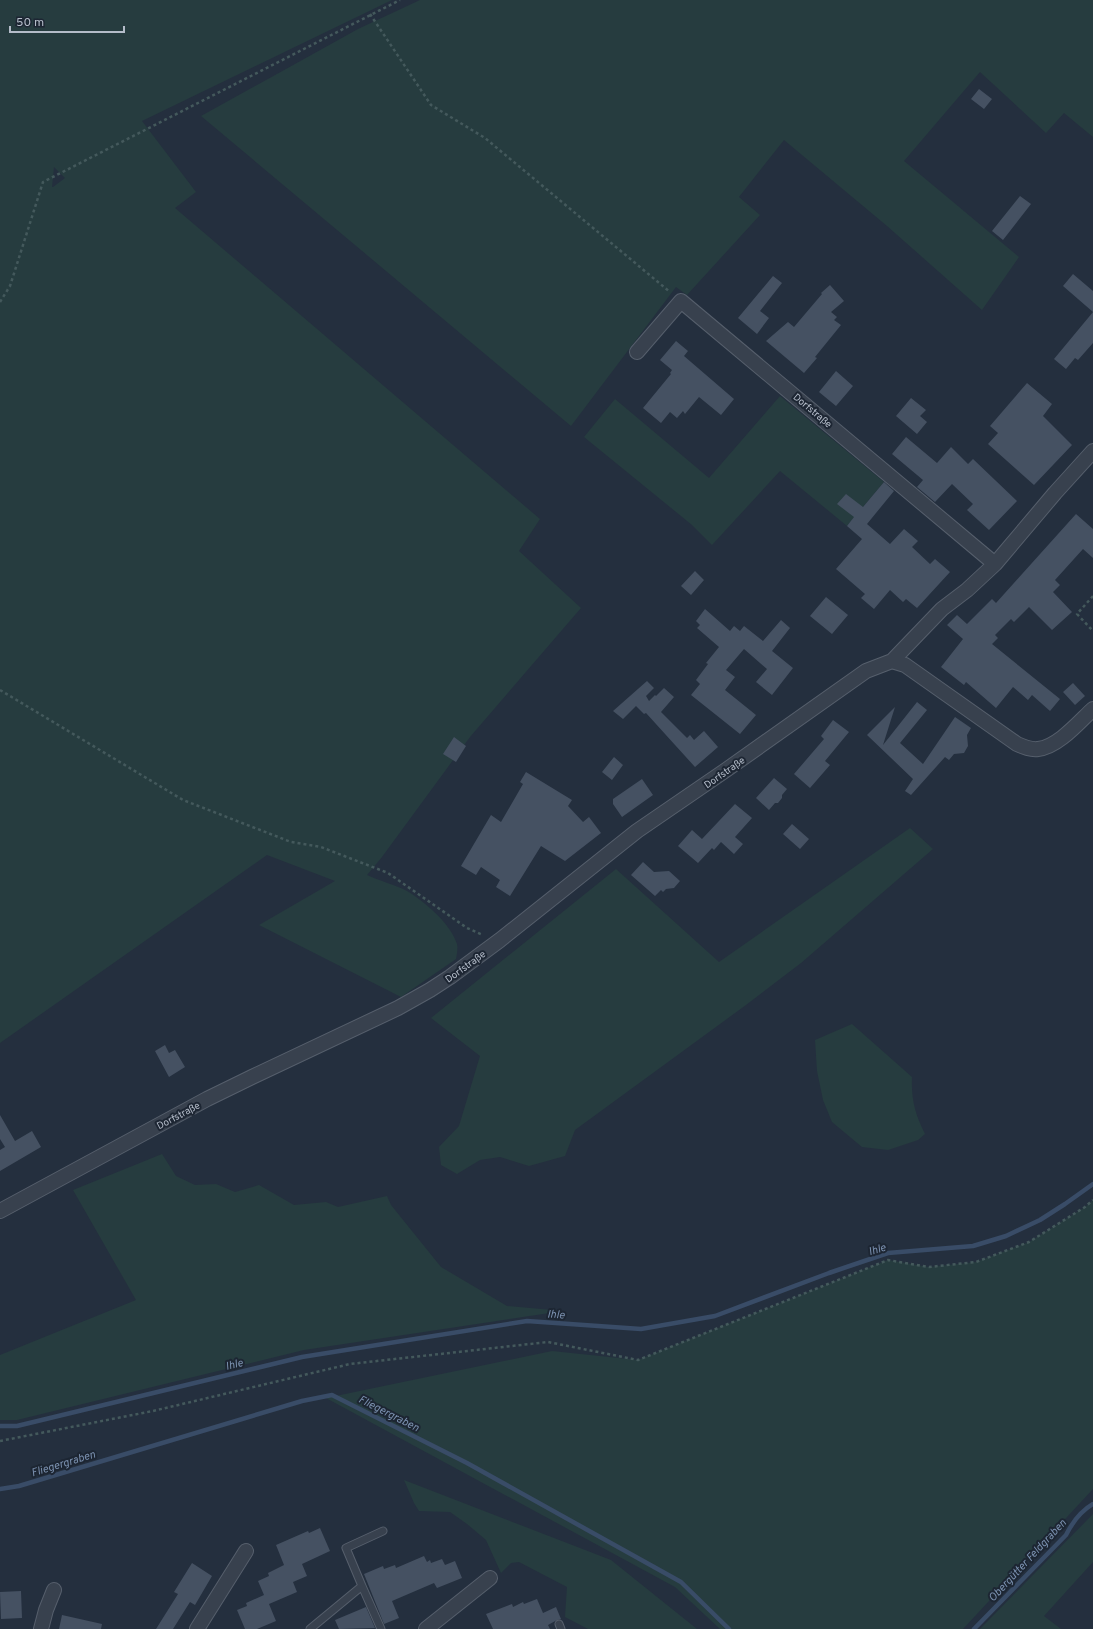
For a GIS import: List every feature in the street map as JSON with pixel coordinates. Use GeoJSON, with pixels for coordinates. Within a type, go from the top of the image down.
{"type":"FeatureCollection","features":[{"type":"Feature","properties":{"kind":"street","name":"Dorfstraße"},"geometry":{"type":"LineString","coordinates":[[637,352],[681,301],[995,564]]}},
{"type":"Feature","properties":{"kind":"street","name":"Dorfstraße"},"geometry":{"type":"LineString","coordinates":[[0,1211],[207,1099],[398,1008],[450,977],[500,940],[637,831],[866,671],[892,661],[942,609],[967,590],[995,564],[1054,493],[1093,451]]}},
{"type":"Feature","properties":{"kind":"street"},"geometry":{"type":"LineString","coordinates":[[892,661],[905,665],[916,672],[1017,744],[1026,748],[1037,749],[1055,743],[1093,709]]}},
{"type":"Feature","properties":{"kind":"street"},"geometry":{"type":"LineString","coordinates":[[197,1629],[246,1551]]}},
{"type":"Feature","properties":{"kind":"street"},"geometry":{"type":"LineString","coordinates":[[426,1629],[490,1578]]}},
{"type":"Feature","properties":{"kind":"street"},"geometry":{"type":"LineString","coordinates":[[41,1629],[46,1610],[54,1590]]}},
{"type":"Feature","properties":{"kind":"lane"},"geometry":{"type":"LineString","coordinates":[[381,1629],[346,1548],[383,1531]]}},
{"type":"Feature","properties":{"kind":"lane"},"geometry":{"type":"LineString","coordinates":[[310,1629],[362,1586]]}},
{"type":"Feature","properties":{"kind":"path"},"geometry":{"type":"LineString","coordinates":[[0,302],[10,286],[43,182],[400,0]]}},
{"type":"Feature","properties":{"kind":"path"},"geometry":{"type":"LineString","coordinates":[[370,14],[431,105],[485,138],[664,287]]}},
{"type":"Feature","properties":{"kind":"path"},"geometry":{"type":"LineString","coordinates":[[1093,596],[1077,614],[1093,631]]}},
{"type":"Feature","properties":{"kind":"path"},"geometry":{"type":"LineString","coordinates":[[0,690],[183,800],[291,842],[321,847],[388,873],[467,928],[500,940]]}},
{"type":"Feature","properties":{"kind":"path"},"geometry":{"type":"LineString","coordinates":[[0,1442],[153,1412],[350,1364],[548,1342],[638,1360],[888,1260],[929,1267],[976,1262],[1029,1242],[1086,1207],[1093,1200]]}},
{"type":"Feature","properties":{"kind":"green space"},"geometry":{"type":"Polygon","coordinates":[[[0,0],[392,0],[142,121],[196,192],[175,208],[540,519],[519,551],[581,608],[470,737],[382,857],[367,875],[407,891],[436,914],[454,936],[457,946],[456,959],[401,997],[259,925],[335,881],[267,855],[0,1043],[0,0]],[[54,167],[52,187],[53,187],[65,178],[54,167]]]}},
{"type":"Feature","properties":{"kind":"green space"},"geometry":{"type":"Polygon","coordinates":[[[420,0],[1093,0],[1093,137],[1064,113],[1046,133],[980,72],[904,161],[1019,257],[982,310],[887,226],[784,140],[739,197],[760,215],[687,295],[676,287],[571,426],[201,116],[358,29],[420,0]]]}},
{"type":"Feature","properties":{"kind":"green space"},"geometry":{"type":"Polygon","coordinates":[[[780,396],[884,482],[847,526],[780,471],[712,545],[692,525],[584,437],[615,399],[709,478],[780,396]]]}},
{"type":"Feature","properties":{"kind":"green space"},"geometry":{"type":"Polygon","coordinates":[[[910,828],[933,849],[801,963],[575,1130],[565,1156],[529,1166],[500,1157],[480,1160],[457,1174],[441,1165],[439,1147],[459,1126],[480,1056],[431,1018],[616,869],[719,962],[910,828]]]}},
{"type":"Feature","properties":{"kind":"green space"},"geometry":{"type":"Polygon","coordinates":[[[852,1024],[912,1077],[914,1106],[925,1134],[918,1140],[888,1150],[862,1147],[832,1122],[823,1100],[817,1071],[815,1040],[852,1024]]]}},
{"type":"Feature","properties":{"kind":"green space"},"geometry":{"type":"Polygon","coordinates":[[[162,1154],[176,1176],[195,1185],[216,1184],[235,1192],[259,1185],[294,1205],[326,1202],[338,1207],[387,1196],[391,1205],[441,1267],[507,1306],[563,1311],[304,1350],[17,1420],[0,1420],[0,1355],[136,1300],[73,1190],[162,1154]]]}},
{"type":"Feature","properties":{"kind":"green space"},"geometry":{"type":"Polygon","coordinates":[[[1093,1200],[1093,1489],[963,1629],[720,1629],[675,1587],[326,1398],[552,1351],[638,1360],[888,1260],[929,1267],[976,1262],[1029,1242],[1085,1207],[1093,1200]]]}},
{"type":"Feature","properties":{"kind":"green space"},"geometry":{"type":"Polygon","coordinates":[[[404,1480],[611,1560],[697,1629],[588,1629],[565,1617],[567,1587],[519,1562],[511,1563],[501,1573],[486,1540],[450,1512],[419,1511],[404,1480]]]}},
{"type":"Feature","properties":{"kind":"green space"},"geometry":{"type":"Polygon","coordinates":[[[1093,1514],[1093,1562],[1044,1616],[1061,1629],[980,1629],[1093,1514]]]}},
{"type":"Feature","properties":{"kind":"building"},"geometry":{"type":"Polygon","coordinates":[[[979,89],[992,99],[984,109],[971,99],[979,89]]]}},
{"type":"Feature","properties":{"kind":"building"},"geometry":{"type":"Polygon","coordinates":[[[1020,196],[1031,204],[1003,240],[992,231],[1020,196]]]}},
{"type":"Feature","properties":{"kind":"building"},"geometry":{"type":"Polygon","coordinates":[[[1073,274],[1093,291],[1093,312],[1063,286],[1073,274]]]}},
{"type":"Feature","properties":{"kind":"building"},"geometry":{"type":"Polygon","coordinates":[[[773,276],[782,283],[760,311],[769,318],[757,334],[738,318],[773,276]]]}},
{"type":"Feature","properties":{"kind":"building"},"geometry":{"type":"Polygon","coordinates":[[[830,285],[844,301],[831,312],[837,317],[834,320],[841,325],[804,373],[766,341],[788,322],[794,327],[822,294],[821,293],[830,285]]]}},
{"type":"Feature","properties":{"kind":"building"},"geometry":{"type":"Polygon","coordinates":[[[1093,312],[1093,343],[1078,360],[1075,358],[1066,369],[1054,359],[1093,312]]]}},
{"type":"Feature","properties":{"kind":"building"},"geometry":{"type":"Polygon","coordinates":[[[676,341],[688,351],[684,356],[734,399],[721,415],[699,397],[685,414],[683,411],[677,418],[670,412],[661,423],[643,408],[671,374],[670,373],[672,370],[660,360],[676,341]]]}},
{"type":"Feature","properties":{"kind":"building"},"geometry":{"type":"Polygon","coordinates":[[[836,371],[853,386],[836,406],[819,392],[836,371]]]}},
{"type":"Feature","properties":{"kind":"building"},"geometry":{"type":"Polygon","coordinates":[[[1027,383],[1052,404],[1043,416],[1072,445],[1034,485],[988,444],[998,433],[990,426],[1027,383]]]}},
{"type":"Feature","properties":{"kind":"building"},"geometry":{"type":"Polygon","coordinates":[[[911,398],[926,410],[920,416],[927,422],[917,434],[896,416],[911,398]]]}},
{"type":"Feature","properties":{"kind":"building"},"geometry":{"type":"Polygon","coordinates":[[[906,437],[937,463],[951,447],[968,464],[973,459],[1017,501],[989,530],[967,510],[973,504],[952,484],[935,502],[917,487],[923,480],[892,454],[906,437]]]}},
{"type":"Feature","properties":{"kind":"building"},"geometry":{"type":"Polygon","coordinates":[[[884,482],[894,491],[867,524],[890,544],[904,529],[918,541],[912,547],[930,564],[935,559],[950,572],[917,608],[906,599],[903,602],[890,590],[874,609],[861,598],[865,594],[836,569],[862,539],[847,526],[854,517],[837,504],[846,494],[863,507],[884,482]]]}},
{"type":"Feature","properties":{"kind":"building"},"geometry":{"type":"Polygon","coordinates":[[[1076,514],[1093,529],[1093,558],[1083,549],[1055,580],[1060,585],[1053,592],[1072,612],[1052,630],[1029,607],[1014,622],[1011,619],[995,635],[998,638],[992,644],[1060,699],[1050,711],[1032,695],[1028,700],[1013,687],[996,708],[966,682],[964,685],[941,667],[963,639],[947,625],[957,615],[967,624],[992,599],[996,603],[1076,514]]]}},
{"type":"Feature","properties":{"kind":"building"},"geometry":{"type":"Polygon","coordinates":[[[695,571],[704,580],[691,595],[681,586],[695,571]]]}},
{"type":"Feature","properties":{"kind":"building"},"geometry":{"type":"Polygon","coordinates":[[[826,597],[848,615],[832,634],[810,616],[826,597]]]}},
{"type":"Feature","properties":{"kind":"building"},"geometry":{"type":"Polygon","coordinates":[[[705,609],[730,631],[734,626],[740,631],[744,626],[763,641],[781,620],[790,628],[772,651],[793,668],[772,695],[756,682],[767,669],[744,649],[726,670],[735,677],[725,690],[756,715],[740,734],[691,695],[700,684],[696,680],[708,664],[706,663],[719,647],[697,628],[700,625],[696,621],[705,609]]]}},
{"type":"Feature","properties":{"kind":"building"},"geometry":{"type":"Polygon","coordinates":[[[647,681],[654,688],[646,696],[649,701],[664,688],[674,697],[661,712],[687,738],[690,735],[694,740],[704,731],[718,747],[695,767],[646,713],[644,714],[636,706],[623,719],[613,711],[647,681]]]}},
{"type":"Feature","properties":{"kind":"building"},"geometry":{"type":"Polygon","coordinates":[[[1073,683],[1085,696],[1075,705],[1063,692],[1073,683]]]}},
{"type":"Feature","properties":{"kind":"building"},"geometry":{"type":"Polygon","coordinates":[[[917,702],[927,710],[900,743],[923,764],[955,717],[971,728],[967,735],[968,746],[964,753],[954,754],[949,760],[945,757],[911,795],[905,791],[913,779],[867,735],[895,707],[883,745],[917,702]]]}},
{"type":"Feature","properties":{"kind":"building"},"geometry":{"type":"Polygon","coordinates":[[[833,720],[849,732],[825,761],[830,765],[810,788],[794,774],[824,739],[821,736],[833,720]]]}},
{"type":"Feature","properties":{"kind":"building"},"geometry":{"type":"Polygon","coordinates":[[[454,737],[466,746],[456,762],[443,754],[454,737]]]}},
{"type":"Feature","properties":{"kind":"building"},"geometry":{"type":"Polygon","coordinates":[[[614,757],[623,765],[612,780],[602,772],[614,757]]]}},
{"type":"Feature","properties":{"kind":"building"},"geometry":{"type":"Polygon","coordinates":[[[526,772],[572,800],[568,806],[583,822],[589,817],[601,833],[565,861],[541,846],[510,896],[496,887],[500,880],[481,867],[476,875],[461,866],[491,815],[501,822],[523,784],[520,782],[526,772]]]}},
{"type":"Feature","properties":{"kind":"building"},"geometry":{"type":"Polygon","coordinates":[[[774,778],[787,789],[778,803],[775,803],[769,810],[756,798],[774,778]]]}},
{"type":"Feature","properties":{"kind":"building"},"geometry":{"type":"Polygon","coordinates":[[[642,779],[653,795],[622,817],[613,804],[613,799],[642,779]]]}},
{"type":"Feature","properties":{"kind":"building"},"geometry":{"type":"Polygon","coordinates":[[[735,804],[752,818],[735,837],[743,844],[734,854],[721,842],[714,850],[712,848],[698,863],[678,846],[692,830],[702,839],[735,804]]]}},
{"type":"Feature","properties":{"kind":"building"},"geometry":{"type":"Polygon","coordinates":[[[792,824],[809,839],[800,849],[783,834],[792,824]]]}},
{"type":"Feature","properties":{"kind":"building"},"geometry":{"type":"Polygon","coordinates":[[[643,862],[654,872],[669,871],[680,881],[674,888],[666,889],[663,892],[661,890],[655,896],[631,875],[643,862]]]}},
{"type":"Feature","properties":{"kind":"building"},"geometry":{"type":"Polygon","coordinates":[[[165,1045],[169,1053],[175,1050],[185,1067],[169,1077],[155,1051],[165,1045]]]}},
{"type":"Feature","properties":{"kind":"building"},"geometry":{"type":"Polygon","coordinates":[[[0,1115],[15,1141],[32,1131],[41,1147],[0,1171],[0,1150],[5,1147],[0,1139],[0,1115]]]}},
{"type":"Feature","properties":{"kind":"building"},"geometry":{"type":"Polygon","coordinates":[[[320,1528],[330,1551],[302,1564],[307,1576],[293,1582],[297,1592],[269,1604],[276,1621],[257,1629],[245,1629],[237,1610],[247,1606],[246,1603],[264,1595],[258,1581],[269,1576],[268,1573],[284,1565],[276,1545],[308,1531],[309,1533],[320,1528]]]}},
{"type":"Feature","properties":{"kind":"building"},"geometry":{"type":"Polygon","coordinates":[[[424,1556],[427,1562],[430,1560],[431,1563],[442,1559],[445,1565],[455,1561],[462,1578],[437,1588],[434,1583],[392,1601],[399,1618],[384,1624],[364,1574],[383,1566],[384,1569],[395,1565],[396,1568],[424,1556]]]}},
{"type":"Feature","properties":{"kind":"building"},"geometry":{"type":"Polygon","coordinates":[[[192,1563],[212,1576],[195,1605],[190,1602],[173,1629],[156,1629],[178,1594],[174,1592],[192,1563]]]}},
{"type":"Feature","properties":{"kind":"building"},"geometry":{"type":"Polygon","coordinates":[[[21,1591],[22,1618],[1,1619],[0,1592],[21,1591]]]}},
{"type":"Feature","properties":{"kind":"building"},"geometry":{"type":"Polygon","coordinates":[[[537,1599],[543,1613],[556,1607],[561,1619],[548,1625],[550,1629],[493,1629],[486,1614],[512,1604],[513,1607],[523,1602],[524,1604],[537,1599]]]}},
{"type":"Feature","properties":{"kind":"building"},"geometry":{"type":"Polygon","coordinates":[[[366,1607],[375,1628],[339,1629],[335,1620],[366,1607]]]}},
{"type":"Feature","properties":{"kind":"building"},"geometry":{"type":"Polygon","coordinates":[[[62,1615],[102,1624],[101,1629],[59,1629],[62,1615]]]}},
{"type":"Feature","properties":{"kind":"waterway","name":"Ihle"},"geometry":{"type":"LineString","coordinates":[[0,1426],[17,1426],[302,1357],[527,1321],[641,1329],[715,1316],[829,1273],[888,1253],[973,1246],[1006,1236],[1040,1220],[1093,1184]]}},
{"type":"Feature","properties":{"kind":"waterway","name":"Fliegergraben"},"geometry":{"type":"LineString","coordinates":[[0,1489],[19,1486],[302,1401],[332,1395],[467,1463],[681,1582],[729,1629]]}},
{"type":"Feature","properties":{"kind":"waterway","name":"Obergütter Feldgraben"},"geometry":{"type":"LineString","coordinates":[[974,1629],[1066,1535],[1074,1522],[1093,1504]]}}]}
